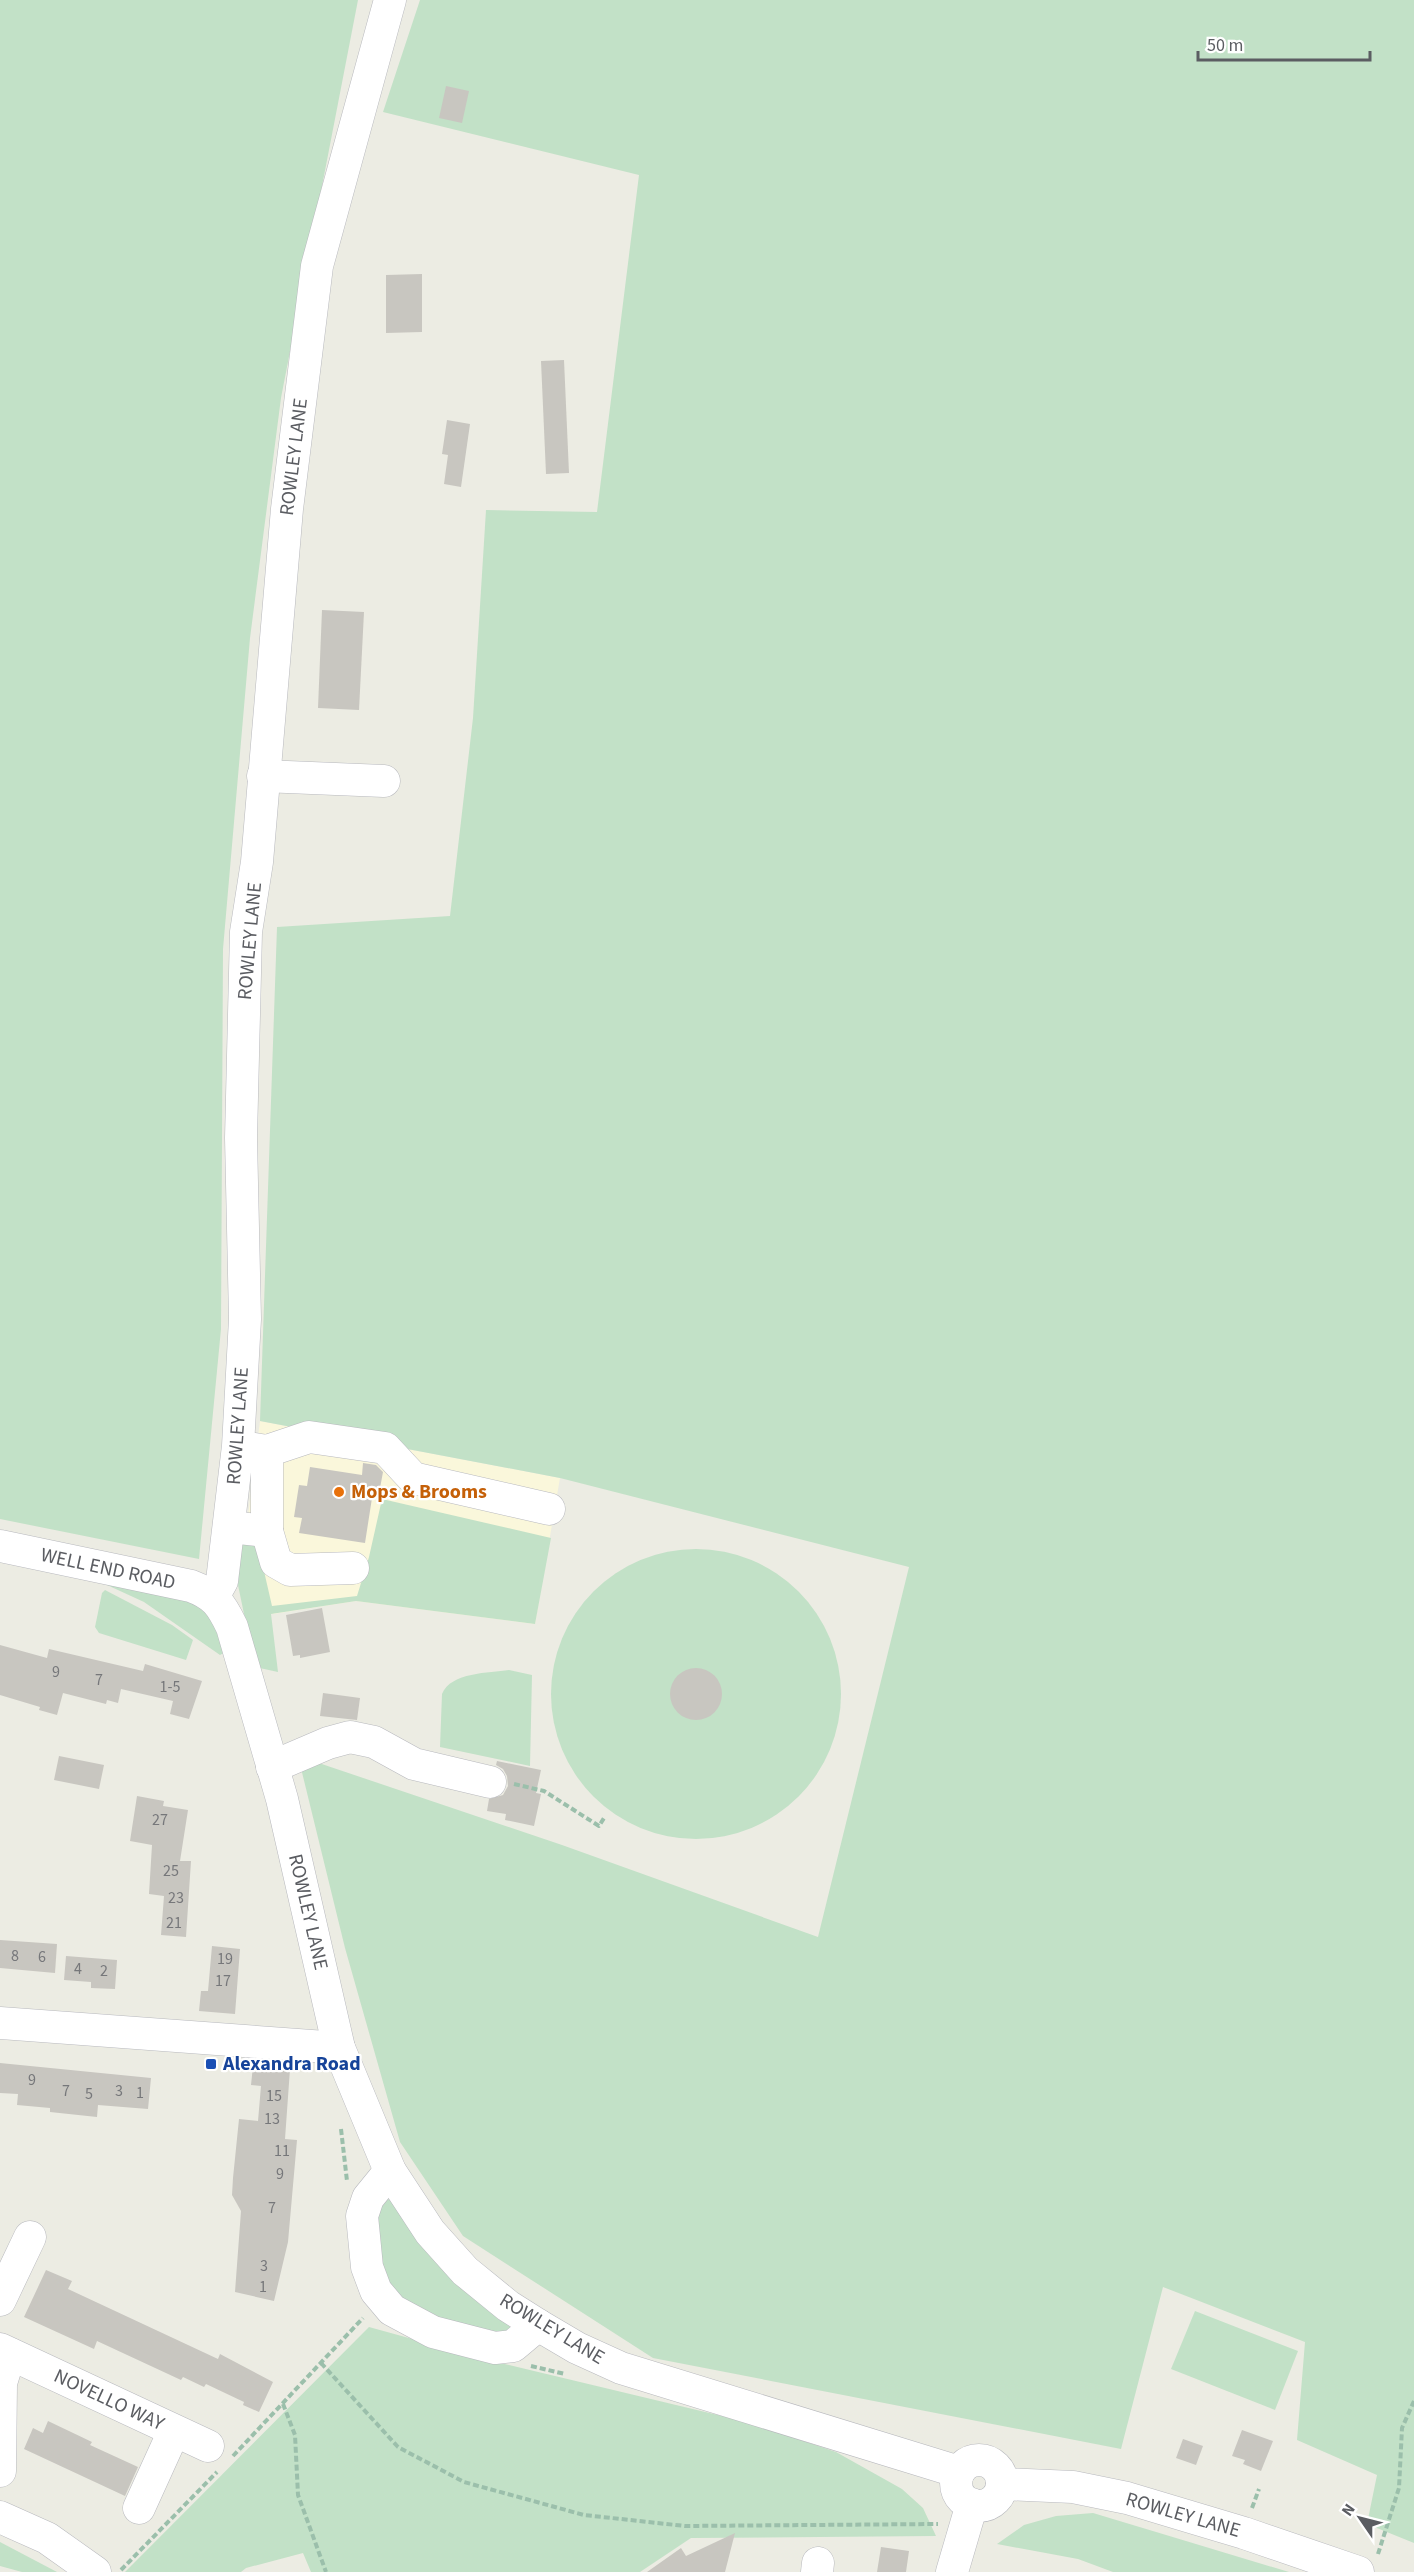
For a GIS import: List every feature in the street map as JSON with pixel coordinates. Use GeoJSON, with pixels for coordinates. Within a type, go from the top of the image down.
{"type":"FeatureCollection","features":[{"type":"Feature","properties":{"kind":"street","name":"ROWLEY LANE"},"geometry":{"type":"LineString","coordinates":[[390,0],[317,266],[287,509],[257,862],[246,932],[241,1138],[245,1319],[253,1448],[230,1527],[222,1581],[213,1597],[222,1606],[232,1627],[272,1767],[339,2048],[390,2171],[430,2232],[465,2271],[508,2306],[577,2349],[621,2368],[792,2422],[934,2462],[959,2472]]}},
{"type":"Feature","properties":{"kind":"street"},"geometry":{"type":"LineString","coordinates":[[263,776],[384,782]]}},
{"type":"Feature","properties":{"kind":"street"},"geometry":{"type":"LineString","coordinates":[[352,1568],[290,1570],[276,1562],[267,1531],[253,1448],[309,1437],[385,1448],[413,1478],[549,1509]]}},
{"type":"Feature","properties":{"kind":"street"},"geometry":{"type":"LineString","coordinates":[[230,1527],[267,1531]]}},
{"type":"Feature","properties":{"kind":"street","name":"WELL END ROAD"},"geometry":{"type":"LineString","coordinates":[[0,1546],[191,1586],[213,1597]]}},
{"type":"Feature","properties":{"kind":"street"},"geometry":{"type":"LineString","coordinates":[[272,1767],[328,1743],[350,1737],[374,1742],[414,1764],[490,1782]]}},
{"type":"Feature","properties":{"kind":"street"},"geometry":{"type":"LineString","coordinates":[[0,2023],[339,2048]]}},
{"type":"Feature","properties":{"kind":"street"},"geometry":{"type":"LineString","coordinates":[[390,2171],[368,2199],[362,2216],[367,2267],[376,2291],[392,2310],[433,2332],[495,2348],[513,2346],[538,2325]]}},
{"type":"Feature","properties":{"kind":"street"},"geometry":{"type":"LineString","coordinates":[[0,2300],[30,2237]]}},
{"type":"Feature","properties":{"kind":"street","name":"NOVELLO WAY"},"geometry":{"type":"LineString","coordinates":[[0,2471],[5,2352],[174,2431],[218,2460]]}},
{"type":"Feature","properties":{"kind":"street"},"geometry":{"type":"LineString","coordinates":[[139,2508],[174,2431]]}},
{"type":"Feature","properties":{"kind":"street"},"geometry":{"type":"LineString","coordinates":[[952,2572],[968,2516],[979,2506],[992,2502],[997,2497],[1002,2484],[998,2469],[985,2461],[970,2462],[959,2472],[957,2478],[958,2491],[968,2516]]}},
{"type":"Feature","properties":{"kind":"street","name":"ROWLEY LANE"},"geometry":{"type":"LineString","coordinates":[[1002,2484],[1073,2487],[1127,2498],[1367,2567]]}},
{"type":"Feature","properties":{"kind":"street"},"geometry":{"type":"LineString","coordinates":[[0,2517],[47,2538],[95,2572]]}},
{"type":"Feature","properties":{"kind":"path"},"geometry":{"type":"LineString","coordinates":[[490,1782],[496,1780],[544,1791],[598,1826],[604,1818]]}},
{"type":"Feature","properties":{"kind":"path"},"geometry":{"type":"LineString","coordinates":[[119,2572],[218,2460],[283,2404],[366,2315]]}},
{"type":"Feature","properties":{"kind":"path"},"geometry":{"type":"LineString","coordinates":[[321,2363],[398,2447],[464,2482],[584,2515],[685,2526],[928,2523],[968,2516]]}},
{"type":"Feature","properties":{"kind":"path"},"geometry":{"type":"LineString","coordinates":[[1367,2567],[1399,2488],[1402,2428],[1414,2401]]}},
{"type":"Feature","properties":{"kind":"path"},"geometry":{"type":"LineString","coordinates":[[283,2404],[295,2435],[298,2495],[326,2572]]}},
{"type":"Feature","properties":{"kind":"shaded area"},"geometry":{"type":"Polygon","coordinates":[[[260,1421],[560,1478],[535,1624],[356,1601],[273,1614],[248,1516],[260,1421]]]}},
{"type":"Feature","properties":{"kind":"green space"},"geometry":{"type":"Polygon","coordinates":[[[0,0],[358,0],[281,398],[250,638],[223,949],[221,1329],[199,1559],[0,1519],[0,0]]]}},
{"type":"Feature","properties":{"kind":"green space"},"geometry":{"type":"Polygon","coordinates":[[[420,0],[1414,0],[1414,2543],[1367,2524],[1377,2475],[1297,2440],[1305,2342],[1163,2287],[1121,2449],[653,2358],[463,2236],[400,2142],[345,1948],[298,1756],[562,1845],[818,1937],[909,1567],[560,1478],[260,1421],[277,927],[450,916],[473,718],[486,510],[597,512],[639,175],[383,112],[420,0]]]}},
{"type":"Feature","properties":{"kind":"green space"},"geometry":{"type":"Polygon","coordinates":[[[382,1499],[551,1538],[535,1624],[356,1601],[271,1614],[278,1672],[255,1667],[238,1585],[241,1545],[245,1541],[258,1545],[272,1606],[357,1596],[369,1557],[382,1499]]]}},
{"type":"Feature","properties":{"kind":"green space"},"geometry":{"type":"Polygon","coordinates":[[[696,1549],[724,1552],[752,1560],[777,1573],[799,1591],[817,1613],[830,1638],[838,1666],[841,1694],[838,1722],[830,1750],[817,1775],[799,1797],[777,1815],[752,1828],[724,1836],[696,1839],[668,1836],[640,1828],[615,1815],[593,1797],[575,1775],[562,1750],[554,1722],[551,1694],[554,1666],[562,1638],[575,1613],[593,1591],[615,1573],[640,1560],[668,1552],[696,1549]]]}},
{"type":"Feature","properties":{"kind":"green space"},"geometry":{"type":"Polygon","coordinates":[[[111,1581],[171,1594],[208,1610],[227,1651],[220,1655],[144,1602],[107,1585],[111,1581]]]}},
{"type":"Feature","properties":{"kind":"green space"},"geometry":{"type":"Polygon","coordinates":[[[105,1590],[172,1625],[193,1640],[186,1660],[99,1633],[95,1627],[102,1593],[105,1590]]]}},
{"type":"Feature","properties":{"kind":"green space"},"geometry":{"type":"Polygon","coordinates":[[[509,1670],[532,1675],[530,1766],[440,1747],[442,1694],[447,1687],[453,1681],[471,1675],[509,1670]]]}},
{"type":"Feature","properties":{"kind":"green space"},"geometry":{"type":"Polygon","coordinates":[[[388,2199],[395,2203],[512,2326],[510,2332],[495,2336],[403,2305],[377,2265],[377,2204],[388,2199]]]}},
{"type":"Feature","properties":{"kind":"green space"},"geometry":{"type":"Polygon","coordinates":[[[1195,2311],[1298,2351],[1275,2410],[1171,2369],[1195,2311]]]}},
{"type":"Feature","properties":{"kind":"green space"},"geometry":{"type":"Polygon","coordinates":[[[369,2327],[492,2361],[747,2422],[836,2452],[902,2489],[923,2508],[936,2536],[691,2538],[640,2572],[311,2572],[303,2553],[246,2568],[241,2572],[125,2572],[369,2327]]]}},
{"type":"Feature","properties":{"kind":"green space"},"geometry":{"type":"Polygon","coordinates":[[[1093,2513],[1289,2572],[1113,2572],[1078,2559],[997,2544],[1024,2525],[1056,2516],[1093,2513]]]}},
{"type":"Feature","properties":{"kind":"green space"},"geometry":{"type":"Polygon","coordinates":[[[0,2542],[57,2572],[22,2572],[0,2566],[0,2542]]]}},
{"type":"Feature","properties":{"kind":"building"},"geometry":{"type":"Polygon","coordinates":[[[446,86],[469,91],[462,123],[439,118],[446,86]]]}},
{"type":"Feature","properties":{"kind":"building"},"geometry":{"type":"Polygon","coordinates":[[[422,274],[422,332],[386,333],[386,275],[422,274]]]}},
{"type":"Feature","properties":{"kind":"building"},"geometry":{"type":"Polygon","coordinates":[[[564,360],[569,473],[546,474],[541,361],[564,360]]]}},
{"type":"Feature","properties":{"kind":"building"},"geometry":{"type":"Polygon","coordinates":[[[447,420],[470,424],[461,487],[444,484],[448,455],[442,454],[447,420]]]}},
{"type":"Feature","properties":{"kind":"building"},"geometry":{"type":"Polygon","coordinates":[[[322,610],[364,612],[359,710],[318,708],[322,610]]]}},
{"type":"Feature","properties":{"kind":"building","name":"Mops & Brooms"},"geometry":{"type":"Polygon","coordinates":[[[363,1463],[376,1465],[383,1472],[378,1499],[372,1498],[365,1543],[299,1533],[302,1518],[294,1517],[299,1485],[307,1486],[310,1467],[362,1475],[363,1463]]]}},
{"type":"Feature","properties":{"kind":"building"},"geometry":{"type":"Polygon","coordinates":[[[322,1608],[330,1652],[300,1658],[300,1655],[293,1656],[286,1615],[322,1608]]]}},
{"type":"Feature","properties":{"kind":"building"},"geometry":{"type":"Polygon","coordinates":[[[0,1645],[47,1658],[49,1649],[143,1671],[145,1664],[202,1681],[189,1719],[170,1714],[173,1701],[121,1689],[118,1703],[107,1700],[106,1704],[63,1693],[57,1715],[39,1710],[40,1707],[0,1695],[0,1645]]]}},
{"type":"Feature","properties":{"kind":"building"},"geometry":{"type":"Polygon","coordinates":[[[691,1668],[701,1668],[710,1672],[718,1680],[722,1694],[718,1708],[710,1716],[701,1720],[691,1720],[682,1716],[674,1708],[670,1699],[670,1689],[674,1680],[682,1672],[691,1668]]]}},
{"type":"Feature","properties":{"kind":"building"},"geometry":{"type":"Polygon","coordinates":[[[323,1693],[360,1698],[357,1720],[320,1716],[323,1693]]]}},
{"type":"Feature","properties":{"kind":"building"},"geometry":{"type":"Polygon","coordinates":[[[59,1756],[104,1765],[99,1789],[54,1780],[59,1756]]]}},
{"type":"Feature","properties":{"kind":"building"},"geometry":{"type":"Polygon","coordinates":[[[497,1761],[541,1770],[536,1793],[541,1794],[534,1826],[505,1820],[506,1814],[487,1811],[489,1799],[503,1795],[508,1786],[507,1776],[503,1769],[496,1765],[497,1761]]]}},
{"type":"Feature","properties":{"kind":"building"},"geometry":{"type":"Polygon","coordinates":[[[137,1796],[164,1801],[163,1806],[188,1810],[180,1861],[191,1861],[186,1937],[161,1935],[164,1896],[149,1894],[152,1845],[130,1841],[137,1796]]]}},
{"type":"Feature","properties":{"kind":"building"},"geometry":{"type":"Polygon","coordinates":[[[0,1940],[57,1944],[55,1973],[0,1968],[0,1940]]]}},
{"type":"Feature","properties":{"kind":"building"},"geometry":{"type":"Polygon","coordinates":[[[212,1946],[240,1949],[235,2014],[199,2011],[201,1991],[208,1991],[212,1946]]]}},
{"type":"Feature","properties":{"kind":"building"},"geometry":{"type":"Polygon","coordinates":[[[66,1956],[117,1960],[115,1989],[91,1988],[91,1982],[64,1980],[66,1956]]]}},
{"type":"Feature","properties":{"kind":"building"},"geometry":{"type":"Polygon","coordinates":[[[0,2063],[151,2078],[148,2109],[98,2105],[97,2117],[50,2112],[50,2108],[17,2105],[18,2094],[0,2093],[0,2063]]]}},
{"type":"Feature","properties":{"kind":"building"},"geometry":{"type":"Polygon","coordinates":[[[253,2066],[290,2069],[285,2139],[297,2140],[288,2242],[274,2301],[235,2292],[241,2211],[232,2195],[233,2178],[239,2119],[258,2121],[261,2086],[251,2085],[253,2066]]]}},
{"type":"Feature","properties":{"kind":"building"},"geometry":{"type":"Polygon","coordinates":[[[46,2270],[72,2281],[68,2289],[218,2359],[220,2354],[273,2382],[259,2412],[243,2405],[244,2402],[206,2384],[204,2387],[183,2377],[181,2380],[97,2341],[94,2349],[24,2317],[46,2270]]]}},
{"type":"Feature","properties":{"kind":"building"},"geometry":{"type":"Polygon","coordinates":[[[48,2421],[92,2442],[90,2445],[138,2467],[125,2496],[24,2449],[33,2428],[43,2433],[48,2421]]]}},
{"type":"Feature","properties":{"kind":"building"},"geometry":{"type":"Polygon","coordinates":[[[1242,2430],[1273,2441],[1261,2471],[1243,2464],[1245,2460],[1232,2456],[1242,2430]]]}},
{"type":"Feature","properties":{"kind":"building"},"geometry":{"type":"Polygon","coordinates":[[[1183,2439],[1203,2446],[1196,2465],[1176,2458],[1183,2439]]]}},
{"type":"Feature","properties":{"kind":"building"},"geometry":{"type":"Polygon","coordinates":[[[735,2533],[725,2572],[647,2572],[681,2548],[686,2556],[735,2533]]]}},
{"type":"Feature","properties":{"kind":"building"},"geometry":{"type":"Polygon","coordinates":[[[881,2547],[909,2551],[906,2572],[877,2572],[881,2547]]]}},
{"type":"Feature","properties":{"kind":"place","name":"Mops & Brooms"},"geometry":{"type":"Point","coordinates":[339,1492]}},
{"type":"Feature","properties":{"kind":"place","name":"Alexandra Road"},"geometry":{"type":"Point","coordinates":[211,2064]}}]}
